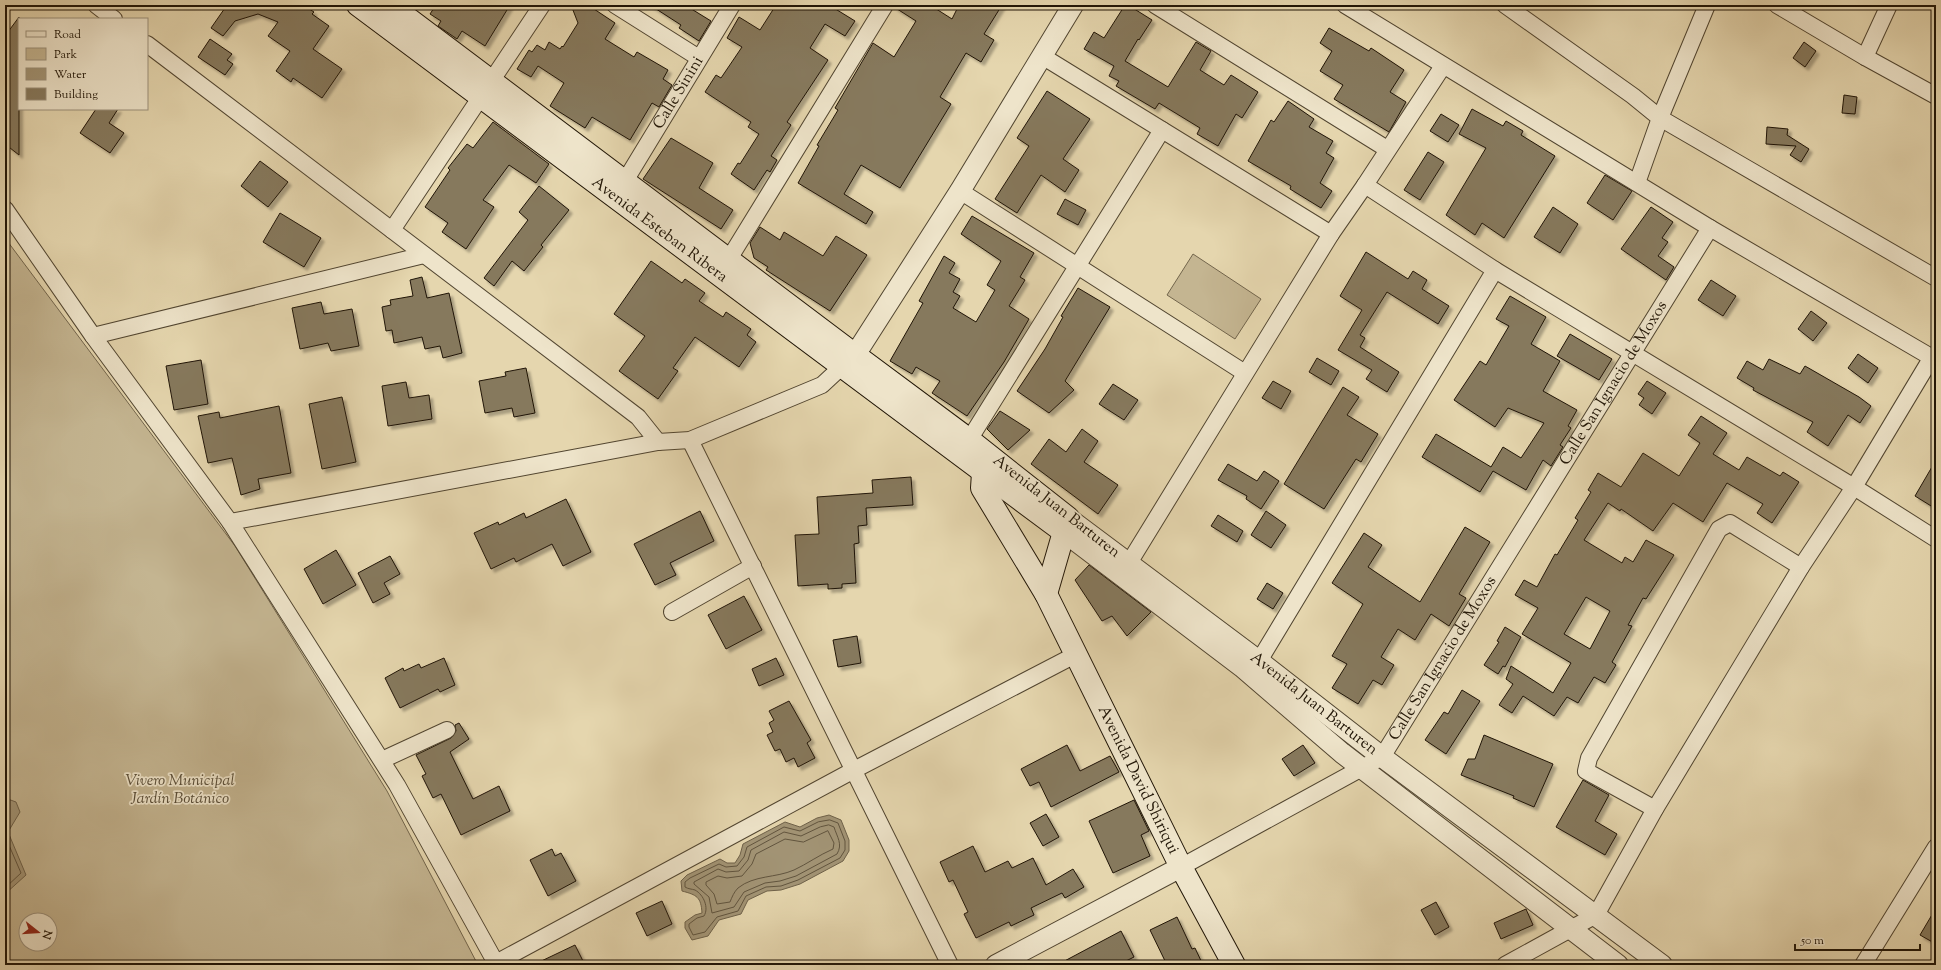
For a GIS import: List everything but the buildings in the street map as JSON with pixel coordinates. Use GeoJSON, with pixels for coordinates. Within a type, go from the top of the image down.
{"type":"FeatureCollection","features":[{"type":"Feature","properties":{"kind":"main road","name":"Avenida Esteban Ribera"},"geometry":{"type":"LineString","coordinates":[[358,5],[625,181],[729,259],[849,361]]}},
{"type":"Feature","properties":{"kind":"main road","name":"Avenida Esteban Ribera"},"geometry":{"type":"LineString","coordinates":[[390,5],[487,89],[964,447]]}},
{"type":"Feature","properties":{"kind":"main road","name":"Avenida Juan Barturen"},"geometry":{"type":"LineString","coordinates":[[964,447],[1066,525]]}},
{"type":"Feature","properties":{"kind":"main road","name":"Avenida David Shiriqui"},"geometry":{"type":"LineString","coordinates":[[988,466],[982,488],[1046,594],[1182,867],[1234,965]]}},
{"type":"Feature","properties":{"kind":"main road"},"geometry":{"type":"LineString","coordinates":[[1046,594],[1066,525]]}},
{"type":"Feature","properties":{"kind":"street"},"geometry":{"type":"LineString","coordinates":[[96,5],[113,18]]}},
{"type":"Feature","properties":{"kind":"street"},"geometry":{"type":"LineString","coordinates":[[392,230],[542,5]]}},
{"type":"Feature","properties":{"kind":"street"},"geometry":{"type":"LineString","coordinates":[[615,5],[699,58]]}},
{"type":"Feature","properties":{"kind":"street","name":"Calle Sinini"},"geometry":{"type":"LineString","coordinates":[[625,181],[732,5]]}},
{"type":"Feature","properties":{"kind":"street"},"geometry":{"type":"LineString","coordinates":[[729,259],[885,5]]}},
{"type":"Feature","properties":{"kind":"street"},"geometry":{"type":"LineString","coordinates":[[230,522],[658,442],[690,440],[822,385],[849,361],[960,191],[1073,5]]}},
{"type":"Feature","properties":{"kind":"street"},"geometry":{"type":"LineString","coordinates":[[1155,5],[1387,150]]}},
{"type":"Feature","properties":{"kind":"street"},"geometry":{"type":"LineString","coordinates":[[1344,5],[1710,228],[1934,359],[1854,487],[1801,567],[1655,809],[1596,915],[1505,965]]}},
{"type":"Feature","properties":{"kind":"street"},"geometry":{"type":"LineString","coordinates":[[1505,5],[1633,96],[1660,118],[1936,278]]}},
{"type":"Feature","properties":{"kind":"street"},"geometry":{"type":"LineString","coordinates":[[1637,183],[1660,118],[1707,5]]}},
{"type":"Feature","properties":{"kind":"street"},"geometry":{"type":"LineString","coordinates":[[1777,5],[1865,57],[1936,96]]}},
{"type":"Feature","properties":{"kind":"street"},"geometry":{"type":"LineString","coordinates":[[1865,57],[1889,5]]}},
{"type":"Feature","properties":{"kind":"street"},"geometry":{"type":"LineString","coordinates":[[148,45],[424,256],[638,417],[658,442]]}},
{"type":"Feature","properties":{"kind":"street"},"geometry":{"type":"LineString","coordinates":[[1042,56],[1330,234]]}},
{"type":"Feature","properties":{"kind":"street"},"geometry":{"type":"LineString","coordinates":[[1129,563],[1330,234],[1365,185],[1443,66]]}},
{"type":"Feature","properties":{"kind":"street"},"geometry":{"type":"LineString","coordinates":[[964,447],[1078,267],[1162,130]]}},
{"type":"Feature","properties":{"kind":"street"},"geometry":{"type":"LineString","coordinates":[[1365,185],[1495,270],[1631,354],[1854,487],[1936,539]]}},
{"type":"Feature","properties":{"kind":"street"},"geometry":{"type":"LineString","coordinates":[[960,191],[1245,373]]}},
{"type":"Feature","properties":{"kind":"street"},"geometry":{"type":"LineString","coordinates":[[5,209],[93,336],[230,522],[382,760],[497,964],[854,770],[1077,654]]}},
{"type":"Feature","properties":{"kind":"street","name":"Calle San Ignacio de Moxos"},"geometry":{"type":"LineString","coordinates":[[996,965],[1182,867],[1382,757],[1710,228]]}},
{"type":"Feature","properties":{"kind":"street"},"geometry":{"type":"LineString","coordinates":[[93,336],[424,256]]}},
{"type":"Feature","properties":{"kind":"street"},"geometry":{"type":"LineString","coordinates":[[1259,661],[1495,270]]}},
{"type":"Feature","properties":{"kind":"street"},"geometry":{"type":"LineString","coordinates":[[690,440],[950,965]]}},
{"type":"Feature","properties":{"kind":"street"},"geometry":{"type":"LineString","coordinates":[[1655,809],[1586,771],[1589,758],[1719,529],[1730,523],[1801,567]]}},
{"type":"Feature","properties":{"kind":"street","name":"Avenida Juan Barturen"},"geometry":{"type":"LineString","coordinates":[[1066,525],[1129,563],[1259,661],[1382,757],[1662,965]]}},
{"type":"Feature","properties":{"kind":"street","name":"Avenida Juan Barturen"},"geometry":{"type":"LineString","coordinates":[[1066,525],[1242,667],[1362,768],[1618,965]]}},
{"type":"Feature","properties":{"kind":"street"},"geometry":{"type":"LineString","coordinates":[[672,612],[753,566]]}},
{"type":"Feature","properties":{"kind":"street"},"geometry":{"type":"LineString","coordinates":[[382,760],[447,730]]}},
{"type":"Feature","properties":{"kind":"street"},"geometry":{"type":"LineString","coordinates":[[1863,965],[1936,847]]}},
{"type":"Feature","properties":{"kind":"green space","name":"Vivero Municipal Jardín Botánico"},"geometry":{"type":"Polygon","coordinates":[[[5,238],[235,546],[387,791],[478,965],[5,965],[5,238]]]}},
{"type":"Feature","properties":{"kind":"green space"},"geometry":{"type":"Polygon","coordinates":[[[1193,254],[1261,299],[1235,339],[1167,295],[1193,254]]]}},
{"type":"Feature","properties":{"kind":"water"},"geometry":{"type":"Polygon","coordinates":[[[5,798],[16,802],[20,812],[8,832],[26,875],[5,894],[5,798]]]}},
{"type":"Feature","properties":{"kind":"water"},"geometry":{"type":"Polygon","coordinates":[[[829,815],[841,820],[849,840],[849,851],[843,861],[800,884],[781,890],[767,891],[748,900],[741,914],[719,920],[708,936],[692,940],[685,928],[685,922],[695,915],[702,913],[701,903],[699,900],[695,896],[682,891],[681,881],[687,875],[720,859],[727,863],[735,863],[740,855],[743,844],[785,822],[800,827],[817,818],[829,815]]]}}]}
